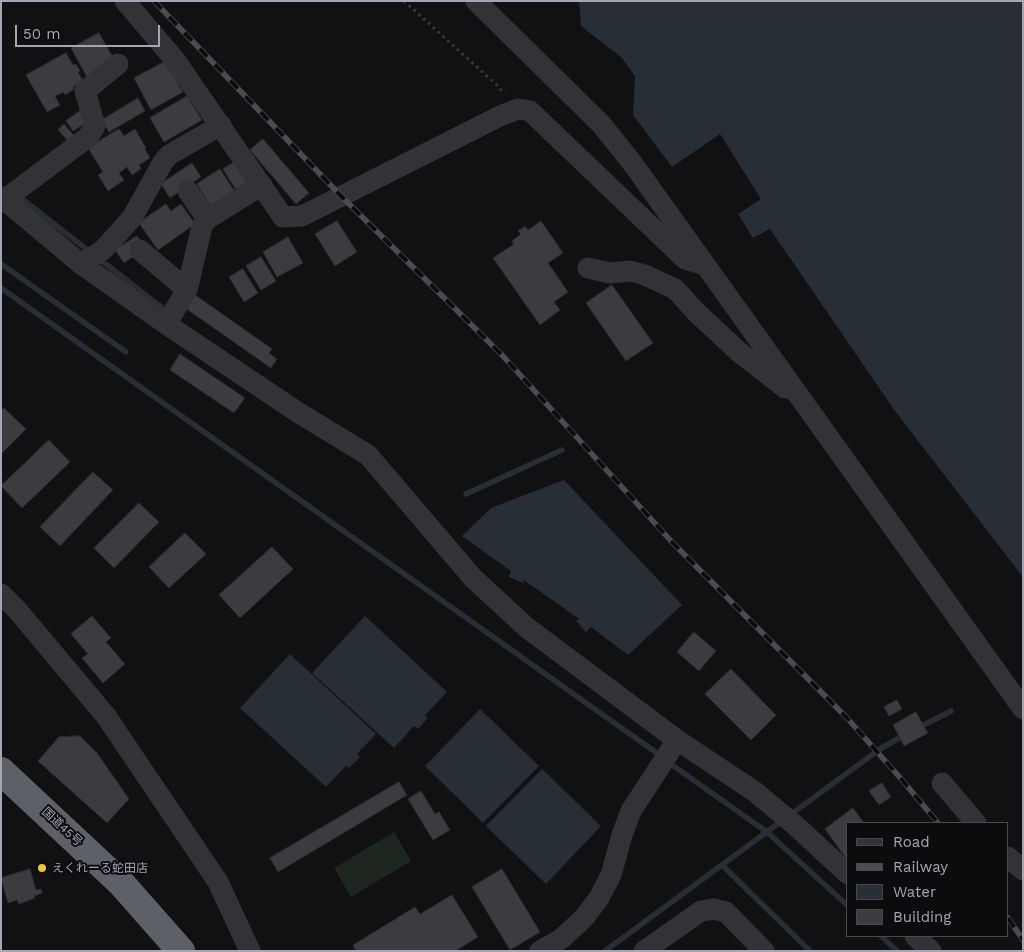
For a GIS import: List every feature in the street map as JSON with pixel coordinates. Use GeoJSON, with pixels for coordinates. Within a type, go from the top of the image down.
{"type":"FeatureCollection","features":[{"type":"Feature","properties":{"kind":"highway","name":"国道45号"},"geometry":{"type":"LineString","coordinates":[[1,771],[121,883],[181,951]]}},
{"type":"Feature","properties":{"kind":"street"},"geometry":{"type":"LineString","coordinates":[[126,1],[175,60],[284,217],[302,216],[333,202],[500,116],[518,109],[530,112],[685,259],[706,265]]}},
{"type":"Feature","properties":{"kind":"street"},"geometry":{"type":"LineString","coordinates":[[476,1],[602,125],[633,164],[1023,709]]}},
{"type":"Feature","properties":{"kind":"street"},"geometry":{"type":"LineString","coordinates":[[118,64],[85,90],[95,126],[88,138],[8,196],[81,264],[166,324],[299,412],[368,454],[473,578],[526,627],[677,740],[754,791],[796,826],[846,872]]}},
{"type":"Feature","properties":{"kind":"street"},"geometry":{"type":"LineString","coordinates":[[81,264],[103,250],[137,211],[163,162],[169,155],[221,125]]}},
{"type":"Feature","properties":{"kind":"street"},"geometry":{"type":"LineString","coordinates":[[166,324],[188,290],[202,226],[207,219],[262,185]]}},
{"type":"Feature","properties":{"kind":"street"},"geometry":{"type":"LineString","coordinates":[[188,191],[207,219]]}},
{"type":"Feature","properties":{"kind":"street"},"geometry":{"type":"LineString","coordinates":[[140,250],[188,290]]}},
{"type":"Feature","properties":{"kind":"street"},"geometry":{"type":"LineString","coordinates":[[588,268],[610,273],[631,271],[645,275],[675,289],[696,312],[739,352],[804,402]]}},
{"type":"Feature","properties":{"kind":"street"},"geometry":{"type":"LineString","coordinates":[[1,594],[18,611],[106,716],[218,882],[250,951]]}},
{"type":"Feature","properties":{"kind":"street"},"geometry":{"type":"LineString","coordinates":[[540,951],[560,939],[584,918],[599,898],[611,875],[631,811],[677,740]]}},
{"type":"Feature","properties":{"kind":"street"},"geometry":{"type":"LineString","coordinates":[[942,783],[975,822]]}},
{"type":"Feature","properties":{"kind":"street"},"geometry":{"type":"LineString","coordinates":[[1009,858],[1023,870]]}},
{"type":"Feature","properties":{"kind":"street"},"geometry":{"type":"LineString","coordinates":[[644,951],[701,911],[714,909],[726,912],[764,951]]}},
{"type":"Feature","properties":{"kind":"street"},"geometry":{"type":"LineString","coordinates":[[916,937],[931,951]]}},
{"type":"Feature","properties":{"kind":"path"},"geometry":{"type":"LineString","coordinates":[[404,1],[499,87],[506,97],[500,116]]}},
{"type":"Feature","properties":{"kind":"shaded area"},"geometry":{"type":"Polygon","coordinates":[[[394,832],[411,861],[351,897],[334,868],[394,832]]]}},
{"type":"Feature","properties":{"kind":"water"},"geometry":{"type":"Polygon","coordinates":[[[579,1],[1023,1],[1023,577],[895,411],[770,229],[753,238],[738,214],[761,199],[720,134],[672,167],[633,115],[635,76],[621,57],[581,26],[579,1]]]}},
{"type":"Feature","properties":{"kind":"water"},"geometry":{"type":"Polygon","coordinates":[[[564,480],[682,605],[628,655],[591,627],[586,632],[576,621],[579,619],[524,580],[523,583],[509,577],[511,571],[462,536],[491,508],[564,480]]]}},
{"type":"Feature","properties":{"kind":"water"},"geometry":{"type":"Polygon","coordinates":[[[365,616],[447,692],[425,715],[428,718],[418,729],[414,726],[394,748],[312,673],[365,616]]]}},
{"type":"Feature","properties":{"kind":"water"},"geometry":{"type":"Polygon","coordinates":[[[290,654],[376,734],[357,754],[360,757],[349,768],[346,766],[326,787],[240,708],[290,654]]]}},
{"type":"Feature","properties":{"kind":"water"},"geometry":{"type":"Polygon","coordinates":[[[480,709],[539,766],[483,823],[425,766],[480,709]]]}},
{"type":"Feature","properties":{"kind":"water"},"geometry":{"type":"Polygon","coordinates":[[[542,769],[601,826],[546,884],[486,826],[542,769]]]}},
{"type":"Feature","properties":{"kind":"building"},"geometry":{"type":"Polygon","coordinates":[[[99,33],[115,61],[87,77],[71,48],[99,33]]]}},
{"type":"Feature","properties":{"kind":"building"},"geometry":{"type":"Polygon","coordinates":[[[66,53],[73,65],[76,64],[83,81],[65,95],[64,92],[55,96],[60,105],[47,112],[26,75],[66,53]]]}},
{"type":"Feature","properties":{"kind":"building"},"geometry":{"type":"Polygon","coordinates":[[[166,61],[183,92],[151,110],[134,78],[166,61]]]}},
{"type":"Feature","properties":{"kind":"building"},"geometry":{"type":"Polygon","coordinates":[[[187,96],[202,120],[164,142],[150,118],[187,96]]]}},
{"type":"Feature","properties":{"kind":"building"},"geometry":{"type":"Polygon","coordinates":[[[138,98],[145,111],[109,132],[102,120],[138,98]]]}},
{"type":"Feature","properties":{"kind":"building"},"geometry":{"type":"Polygon","coordinates":[[[80,111],[87,122],[73,131],[66,121],[80,111]]]}},
{"type":"Feature","properties":{"kind":"building"},"geometry":{"type":"Polygon","coordinates":[[[64,124],[76,138],[70,143],[58,130],[64,124]]]}},
{"type":"Feature","properties":{"kind":"building"},"geometry":{"type":"Polygon","coordinates":[[[119,129],[124,136],[135,129],[150,158],[139,165],[141,169],[132,175],[127,167],[119,173],[124,180],[108,191],[98,175],[103,172],[88,148],[119,129]]]}},
{"type":"Feature","properties":{"kind":"building"},"geometry":{"type":"Polygon","coordinates":[[[263,139],[309,193],[296,204],[250,150],[263,139]]]}},
{"type":"Feature","properties":{"kind":"building"},"geometry":{"type":"Polygon","coordinates":[[[235,162],[249,182],[236,190],[223,169],[235,162]]]}},
{"type":"Feature","properties":{"kind":"building"},"geometry":{"type":"Polygon","coordinates":[[[192,163],[201,177],[170,198],[161,184],[192,163]]]}},
{"type":"Feature","properties":{"kind":"building"},"geometry":{"type":"Polygon","coordinates":[[[220,169],[237,195],[213,210],[197,184],[220,169]]]}},
{"type":"Feature","properties":{"kind":"building"},"geometry":{"type":"Polygon","coordinates":[[[166,204],[171,211],[181,204],[195,224],[158,250],[139,223],[166,204]]]}},
{"type":"Feature","properties":{"kind":"building"},"geometry":{"type":"Polygon","coordinates":[[[337,221],[357,252],[335,266],[315,234],[337,221]]]}},
{"type":"Feature","properties":{"kind":"building"},"geometry":{"type":"Polygon","coordinates":[[[541,221],[563,253],[548,263],[568,292],[554,302],[560,310],[540,325],[493,258],[514,244],[512,241],[521,234],[518,231],[525,226],[528,230],[541,221]]]}},
{"type":"Feature","properties":{"kind":"building"},"geometry":{"type":"Polygon","coordinates":[[[137,236],[143,245],[140,252],[124,263],[115,250],[137,236]]]}},
{"type":"Feature","properties":{"kind":"building"},"geometry":{"type":"Polygon","coordinates":[[[288,237],[303,263],[277,277],[263,252],[288,237]]]}},
{"type":"Feature","properties":{"kind":"building"},"geometry":{"type":"Polygon","coordinates":[[[261,257],[276,281],[261,290],[246,266],[261,257]]]}},
{"type":"Feature","properties":{"kind":"building"},"geometry":{"type":"Polygon","coordinates":[[[243,269],[258,293],[244,302],[229,277],[243,269]]]}},
{"type":"Feature","properties":{"kind":"building"},"geometry":{"type":"Polygon","coordinates":[[[612,285],[653,343],[626,361],[586,303],[612,285]]]}},
{"type":"Feature","properties":{"kind":"building"},"geometry":{"type":"Polygon","coordinates":[[[191,292],[272,349],[269,353],[277,359],[271,368],[181,305],[191,292]]]}},
{"type":"Feature","properties":{"kind":"building"},"geometry":{"type":"Polygon","coordinates":[[[180,354],[245,398],[234,413],[170,370],[180,354]]]}},
{"type":"Feature","properties":{"kind":"building"},"geometry":{"type":"Polygon","coordinates":[[[4,408],[26,429],[1,454],[1,411],[4,408]]]}},
{"type":"Feature","properties":{"kind":"building"},"geometry":{"type":"Polygon","coordinates":[[[49,440],[70,462],[22,508],[1,486],[49,440]]]}},
{"type":"Feature","properties":{"kind":"building"},"geometry":{"type":"Polygon","coordinates":[[[93,472],[113,490],[60,546],[40,527],[93,472]]]}},
{"type":"Feature","properties":{"kind":"building"},"geometry":{"type":"Polygon","coordinates":[[[139,503],[159,522],[114,568],[94,548],[139,503]]]}},
{"type":"Feature","properties":{"kind":"building"},"geometry":{"type":"Polygon","coordinates":[[[185,533],[206,554],[169,588],[149,567],[185,533]]]}},
{"type":"Feature","properties":{"kind":"building"},"geometry":{"type":"Polygon","coordinates":[[[272,547],[293,569],[240,618],[219,595],[272,547]]]}},
{"type":"Feature","properties":{"kind":"building"},"geometry":{"type":"Polygon","coordinates":[[[92,616],[111,638],[106,642],[125,664],[103,683],[82,658],[88,654],[71,634],[92,616]]]}},
{"type":"Feature","properties":{"kind":"building"},"geometry":{"type":"Polygon","coordinates":[[[694,632],[716,651],[699,671],[677,652],[694,632]]]}},
{"type":"Feature","properties":{"kind":"building"},"geometry":{"type":"Polygon","coordinates":[[[731,669],[776,715],[751,740],[705,694],[731,669]]]}},
{"type":"Feature","properties":{"kind":"building"},"geometry":{"type":"Polygon","coordinates":[[[897,700],[902,709],[889,716],[884,707],[897,700]]]}},
{"type":"Feature","properties":{"kind":"building"},"geometry":{"type":"Polygon","coordinates":[[[916,712],[928,733],[904,746],[893,725],[916,712]]]}},
{"type":"Feature","properties":{"kind":"building"},"geometry":{"type":"Polygon","coordinates":[[[80,736],[97,753],[129,799],[107,823],[38,761],[59,737],[80,736]]]}},
{"type":"Feature","properties":{"kind":"building"},"geometry":{"type":"Polygon","coordinates":[[[399,782],[407,795],[278,872],[270,858],[399,782]]]}},
{"type":"Feature","properties":{"kind":"building"},"geometry":{"type":"Polygon","coordinates":[[[882,783],[891,797],[879,805],[869,791],[882,783]]]}},
{"type":"Feature","properties":{"kind":"building"},"geometry":{"type":"Polygon","coordinates":[[[421,791],[435,814],[439,812],[450,830],[433,840],[408,799],[421,791]]]}},
{"type":"Feature","properties":{"kind":"building"},"geometry":{"type":"Polygon","coordinates":[[[853,808],[863,822],[846,822],[846,858],[825,829],[853,808]]]}},
{"type":"Feature","properties":{"kind":"building"},"geometry":{"type":"Polygon","coordinates":[[[30,869],[36,890],[41,889],[42,893],[19,904],[17,900],[8,903],[1,878],[30,869]]]}},
{"type":"Feature","properties":{"kind":"building"},"geometry":{"type":"Polygon","coordinates":[[[502,869],[540,932],[510,950],[472,887],[502,869]]]}},
{"type":"Feature","properties":{"kind":"building"},"geometry":{"type":"Polygon","coordinates":[[[452,895],[478,937],[455,951],[356,951],[353,945],[415,907],[420,914],[452,895]]]}},
{"type":"Feature","properties":{"kind":"waterway"},"geometry":{"type":"LineString","coordinates":[[17,195],[90,252]]}},
{"type":"Feature","properties":{"kind":"waterway"},"geometry":{"type":"LineString","coordinates":[[98,258],[161,307]]}},
{"type":"Feature","properties":{"kind":"waterway"},"geometry":{"type":"LineString","coordinates":[[1,264],[126,352]]}},
{"type":"Feature","properties":{"kind":"waterway"},"geometry":{"type":"LineString","coordinates":[[1,288],[661,756]]}},
{"type":"Feature","properties":{"kind":"waterway"},"geometry":{"type":"LineString","coordinates":[[466,494],[562,450]]}},
{"type":"Feature","properties":{"kind":"waterway"},"geometry":{"type":"LineString","coordinates":[[918,728],[951,711]]}},
{"type":"Feature","properties":{"kind":"waterway"},"geometry":{"type":"LineString","coordinates":[[790,815],[880,749],[906,734]]}},
{"type":"Feature","properties":{"kind":"waterway"},"geometry":{"type":"LineString","coordinates":[[668,762],[767,832],[846,904]]}},
{"type":"Feature","properties":{"kind":"waterway"},"geometry":{"type":"LineString","coordinates":[[605,951],[783,820]]}},
{"type":"Feature","properties":{"kind":"waterway"},"geometry":{"type":"LineString","coordinates":[[722,865],[810,951]]}},
{"type":"Feature","properties":{"kind":"waterway"},"geometry":{"type":"LineString","coordinates":[[882,937],[897,951]]}},
{"type":"Feature","properties":{"kind":"railway"},"geometry":{"type":"LineString","coordinates":[[154,1],[342,197],[502,355],[671,541],[847,718],[937,822]]}},
{"type":"Feature","properties":{"kind":"railway"},"geometry":{"type":"LineString","coordinates":[[1009,919],[1023,940]]}},
{"type":"Feature","properties":{"kind":"place","name":"えくれーる蛇田店"},"geometry":{"type":"Point","coordinates":[42,868]}}]}
